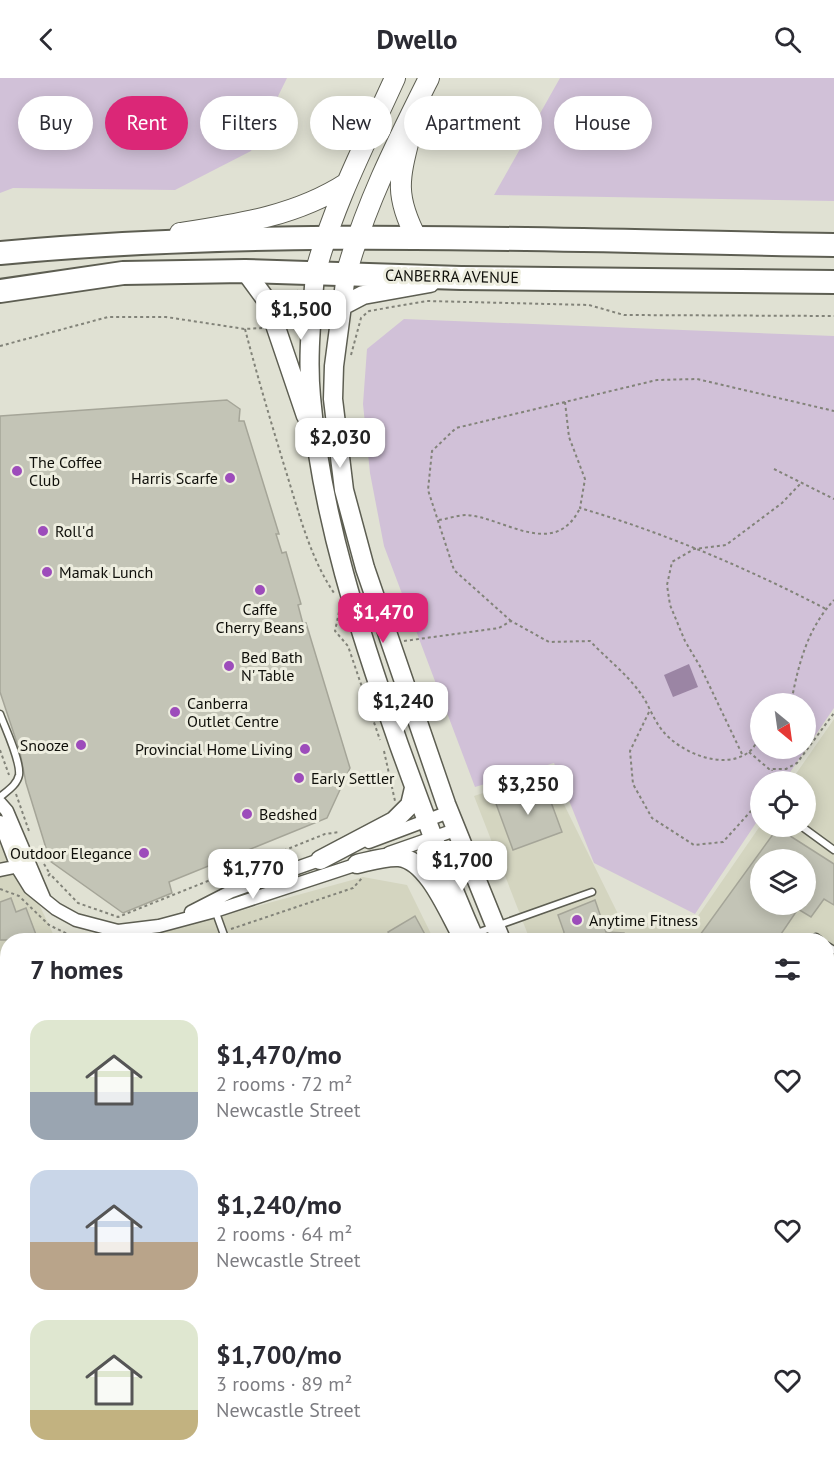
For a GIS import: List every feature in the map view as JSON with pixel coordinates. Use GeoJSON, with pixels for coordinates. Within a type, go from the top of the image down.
{"type":"FeatureCollection","features":[{"type":"Feature","properties":{"kind":"highway"},"geometry":{"type":"LineString","coordinates":[[0,254],[124,242],[325,237],[834,245]]}},
{"type":"Feature","properties":{"kind":"highway","name":"CANBERRA AVENUE"},"geometry":{"type":"LineString","coordinates":[[0,291],[123,273],[245,271],[461,278],[834,282]]}},
{"type":"Feature","properties":{"kind":"main road"},"geometry":{"type":"LineString","coordinates":[[395,78],[346,183],[325,237],[315,274],[309,334],[310,395],[328,507],[369,661],[468,933]]}},
{"type":"Feature","properties":{"kind":"main road"},"geometry":{"type":"LineString","coordinates":[[425,86],[378,182],[346,275],[334,366],[333,399],[344,490],[365,568],[449,812],[498,933]]}},
{"type":"Feature","properties":{"kind":"main road"},"geometry":{"type":"LineString","coordinates":[[417,239],[404,213],[400,198],[406,153],[425,86]]}},
{"type":"Feature","properties":{"kind":"main road"},"geometry":{"type":"LineString","coordinates":[[124,242],[250,222],[289,211],[328,195],[346,183]]}},
{"type":"Feature","properties":{"kind":"main road"},"geometry":{"type":"LineString","coordinates":[[245,271],[267,301],[292,369],[299,398],[316,437]]}},
{"type":"Feature","properties":{"kind":"main road"},"geometry":{"type":"LineString","coordinates":[[342,306],[363,295],[461,278]]}},
{"type":"Feature","properties":{"kind":"main road"},"geometry":{"type":"LineString","coordinates":[[320,860],[394,821],[410,806],[414,788]]}},
{"type":"Feature","properties":{"kind":"main road"},"geometry":{"type":"LineString","coordinates":[[362,868],[400,857],[417,863],[466,933]]}},
{"type":"Feature","properties":{"kind":"street"},"geometry":{"type":"LineString","coordinates":[[0,803],[7,811],[11,852]]}},
{"type":"Feature","properties":{"kind":"street"},"geometry":{"type":"LineString","coordinates":[[0,822],[11,852],[44,898],[56,909],[76,920],[118,931],[138,931],[177,920],[320,860],[449,812]]}},
{"type":"Feature","properties":{"kind":"street"},"geometry":{"type":"LineString","coordinates":[[213,906],[362,868],[456,830]]}},
{"type":"Feature","properties":{"kind":"street"},"geometry":{"type":"LineString","coordinates":[[1,875],[22,865]]}},
{"type":"Feature","properties":{"kind":"lane"},"geometry":{"type":"LineString","coordinates":[[0,714],[17,762],[19,775],[13,786],[0,797]]}},
{"type":"Feature","properties":{"kind":"lane"},"geometry":{"type":"LineString","coordinates":[[816,837],[834,850]]}},
{"type":"Feature","properties":{"kind":"lane"},"geometry":{"type":"LineString","coordinates":[[498,933],[592,892]]}},
{"type":"Feature","properties":{"kind":"lane"},"geometry":{"type":"LineString","coordinates":[[213,906],[224,933]]}},
{"type":"Feature","properties":{"kind":"path"},"geometry":{"type":"LineString","coordinates":[[287,318],[298,291]]}},
{"type":"Feature","properties":{"kind":"path"},"geometry":{"type":"LineString","coordinates":[[350,357],[361,318],[369,311],[427,301],[589,305],[624,315],[834,316]]}},
{"type":"Feature","properties":{"kind":"path"},"geometry":{"type":"LineString","coordinates":[[0,346],[108,317],[166,317],[245,329],[260,328]]}},
{"type":"Feature","properties":{"kind":"path"},"geometry":{"type":"LineString","coordinates":[[245,329],[259,384],[300,518],[312,550],[337,597]]}},
{"type":"Feature","properties":{"kind":"path"},"geometry":{"type":"LineString","coordinates":[[834,411],[697,379],[657,380],[456,428],[432,452],[428,490],[454,570],[511,621],[549,642],[590,641],[642,695],[649,712],[663,732],[686,749],[707,758],[728,760],[749,752],[769,770],[786,769],[797,763],[834,712]]}},
{"type":"Feature","properties":{"kind":"path"},"geometry":{"type":"LineString","coordinates":[[438,520],[466,515],[525,533],[553,532],[573,522],[580,508],[585,479],[569,437],[565,401]]}},
{"type":"Feature","properties":{"kind":"path"},"geometry":{"type":"LineString","coordinates":[[774,469],[834,499]]}},
{"type":"Feature","properties":{"kind":"path"},"geometry":{"type":"LineString","coordinates":[[743,754],[701,668],[685,641],[670,606],[667,585],[672,562],[694,549],[726,545],[782,503],[802,482]]}},
{"type":"Feature","properties":{"kind":"path"},"geometry":{"type":"LineString","coordinates":[[580,508],[626,521],[768,579],[826,609]]}},
{"type":"Feature","properties":{"kind":"path"},"geometry":{"type":"LineString","coordinates":[[793,693],[799,659],[826,609],[834,600]]}},
{"type":"Feature","properties":{"kind":"path"},"geometry":{"type":"LineString","coordinates":[[338,606],[339,620],[335,631],[348,646],[371,719],[383,746],[397,807]]}},
{"type":"Feature","properties":{"kind":"path"},"geometry":{"type":"LineString","coordinates":[[408,651],[404,641],[499,628],[511,621]]}},
{"type":"Feature","properties":{"kind":"path"},"geometry":{"type":"LineString","coordinates":[[649,712],[630,751],[633,784],[652,818],[694,845],[723,842],[750,812]]}},
{"type":"Feature","properties":{"kind":"path"},"geometry":{"type":"LineString","coordinates":[[0,750],[32,837]]}},
{"type":"Feature","properties":{"kind":"path"},"geometry":{"type":"LineString","coordinates":[[42,860],[50,874],[78,903],[118,917],[325,834],[343,831]]}},
{"type":"Feature","properties":{"kind":"path"},"geometry":{"type":"LineString","coordinates":[[224,933],[353,888],[362,868]]}},
{"type":"Feature","properties":{"kind":"path"},"geometry":{"type":"LineString","coordinates":[[19,896],[50,874]]}},
{"type":"Feature","properties":{"kind":"path"},"geometry":{"type":"LineString","coordinates":[[1,875],[1,889],[19,896],[49,925],[66,933]]}},
{"type":"Feature","properties":{"kind":"shaded area"},"geometry":{"type":"Polygon","coordinates":[[[0,78],[287,78],[278,96],[200,96],[200,150],[251,150],[175,190],[13,188],[0,193],[0,78]]]}},
{"type":"Feature","properties":{"kind":"shaded area"},"geometry":{"type":"Polygon","coordinates":[[[560,78],[834,78],[834,201],[494,195],[519,150],[542,150],[542,110],[560,78]]]}},
{"type":"Feature","properties":{"kind":"shaded area"},"geometry":{"type":"Polygon","coordinates":[[[404,319],[834,336],[834,708],[816,734],[816,693],[750,693],[750,759],[799,759],[791,771],[750,771],[750,832],[695,914],[594,863],[554,763],[475,787],[384,546],[370,473],[363,404],[367,349],[404,319]]]}},
{"type":"Feature","properties":{"kind":"shaded area"},"geometry":{"type":"Polygon","coordinates":[[[689,664],[698,687],[673,697],[664,675],[689,664]]]}},
{"type":"Feature","properties":{"kind":"shaded area"},"geometry":{"type":"Polygon","coordinates":[[[834,719],[834,933],[527,933],[474,796],[548,772],[621,920],[689,929],[752,837],[816,837],[816,771],[798,771],[806,759],[816,759],[816,745],[834,719]]]}},
{"type":"Feature","properties":{"kind":"shaded area"},"geometry":{"type":"Polygon","coordinates":[[[0,822],[53,933],[0,933],[0,822]]]}},
{"type":"Feature","properties":{"kind":"shaded area"},"geometry":{"type":"Polygon","coordinates":[[[363,877],[407,885],[431,933],[160,933],[363,877]]]}},
{"type":"Feature","properties":{"kind":"building","name":"Canberra Outlet Centre"},"geometry":{"type":"Polygon","coordinates":[[[227,400],[240,409],[239,421],[244,421],[279,534],[276,534],[282,553],[286,552],[301,604],[298,605],[303,624],[306,623],[350,768],[327,818],[169,882],[172,893],[123,913],[50,861],[26,783],[20,752],[0,692],[0,416],[227,400]]]}},
{"type":"Feature","properties":{"kind":"building"},"geometry":{"type":"Polygon","coordinates":[[[544,783],[562,832],[513,850],[495,801],[544,783]]]}},
{"type":"Feature","properties":{"kind":"building"},"geometry":{"type":"Polygon","coordinates":[[[771,837],[792,837],[810,849],[762,849],[771,837]]]}},
{"type":"Feature","properties":{"kind":"building"},"geometry":{"type":"Polygon","coordinates":[[[816,853],[834,864],[834,905],[824,899],[816,910],[816,853]]]}},
{"type":"Feature","properties":{"kind":"building"},"geometry":{"type":"Polygon","coordinates":[[[750,866],[750,915],[794,915],[782,933],[701,933],[750,866]]]}},
{"type":"Feature","properties":{"kind":"building"},"geometry":{"type":"Polygon","coordinates":[[[11,898],[16,912],[26,908],[35,933],[0,933],[0,902],[11,898]]]}},
{"type":"Feature","properties":{"kind":"building"},"geometry":{"type":"Polygon","coordinates":[[[595,900],[606,932],[624,933],[564,933],[558,915],[595,900]]]}},
{"type":"Feature","properties":{"kind":"building"},"geometry":{"type":"Polygon","coordinates":[[[415,916],[424,933],[389,933],[415,916]]]}},
{"type":"Feature","properties":{"kind":"place","name":"The Coffee Club"},"geometry":{"type":"Point","coordinates":[17,471]}},
{"type":"Feature","properties":{"kind":"place","name":"Harris Scarfe"},"geometry":{"type":"Point","coordinates":[230,478]}},
{"type":"Feature","properties":{"kind":"place","name":"Roll'd"},"geometry":{"type":"Point","coordinates":[43,531]}},
{"type":"Feature","properties":{"kind":"place","name":"Mamak Lunch"},"geometry":{"type":"Point","coordinates":[47,572]}},
{"type":"Feature","properties":{"kind":"place","name":"Caffe Cherry Beans"},"geometry":{"type":"Point","coordinates":[260,590]}},
{"type":"Feature","properties":{"kind":"place","name":"Bed Bath N' Table"},"geometry":{"type":"Point","coordinates":[229,666]}},
{"type":"Feature","properties":{"kind":"place","name":"Canberra Outlet Centre"},"geometry":{"type":"Point","coordinates":[175,712]}},
{"type":"Feature","properties":{"kind":"place","name":"Snooze"},"geometry":{"type":"Point","coordinates":[81,745]}},
{"type":"Feature","properties":{"kind":"place","name":"Provincial Home Living"},"geometry":{"type":"Point","coordinates":[305,749]}},
{"type":"Feature","properties":{"kind":"place","name":"Early Settler"},"geometry":{"type":"Point","coordinates":[299,778]}},
{"type":"Feature","properties":{"kind":"place","name":"Bedshed"},"geometry":{"type":"Point","coordinates":[247,814]}},
{"type":"Feature","properties":{"kind":"place","name":"Outdoor Elegance"},"geometry":{"type":"Point","coordinates":[144,853]}},
{"type":"Feature","properties":{"kind":"place","name":"Anytime Fitness"},"geometry":{"type":"Point","coordinates":[577,920]}}]}
